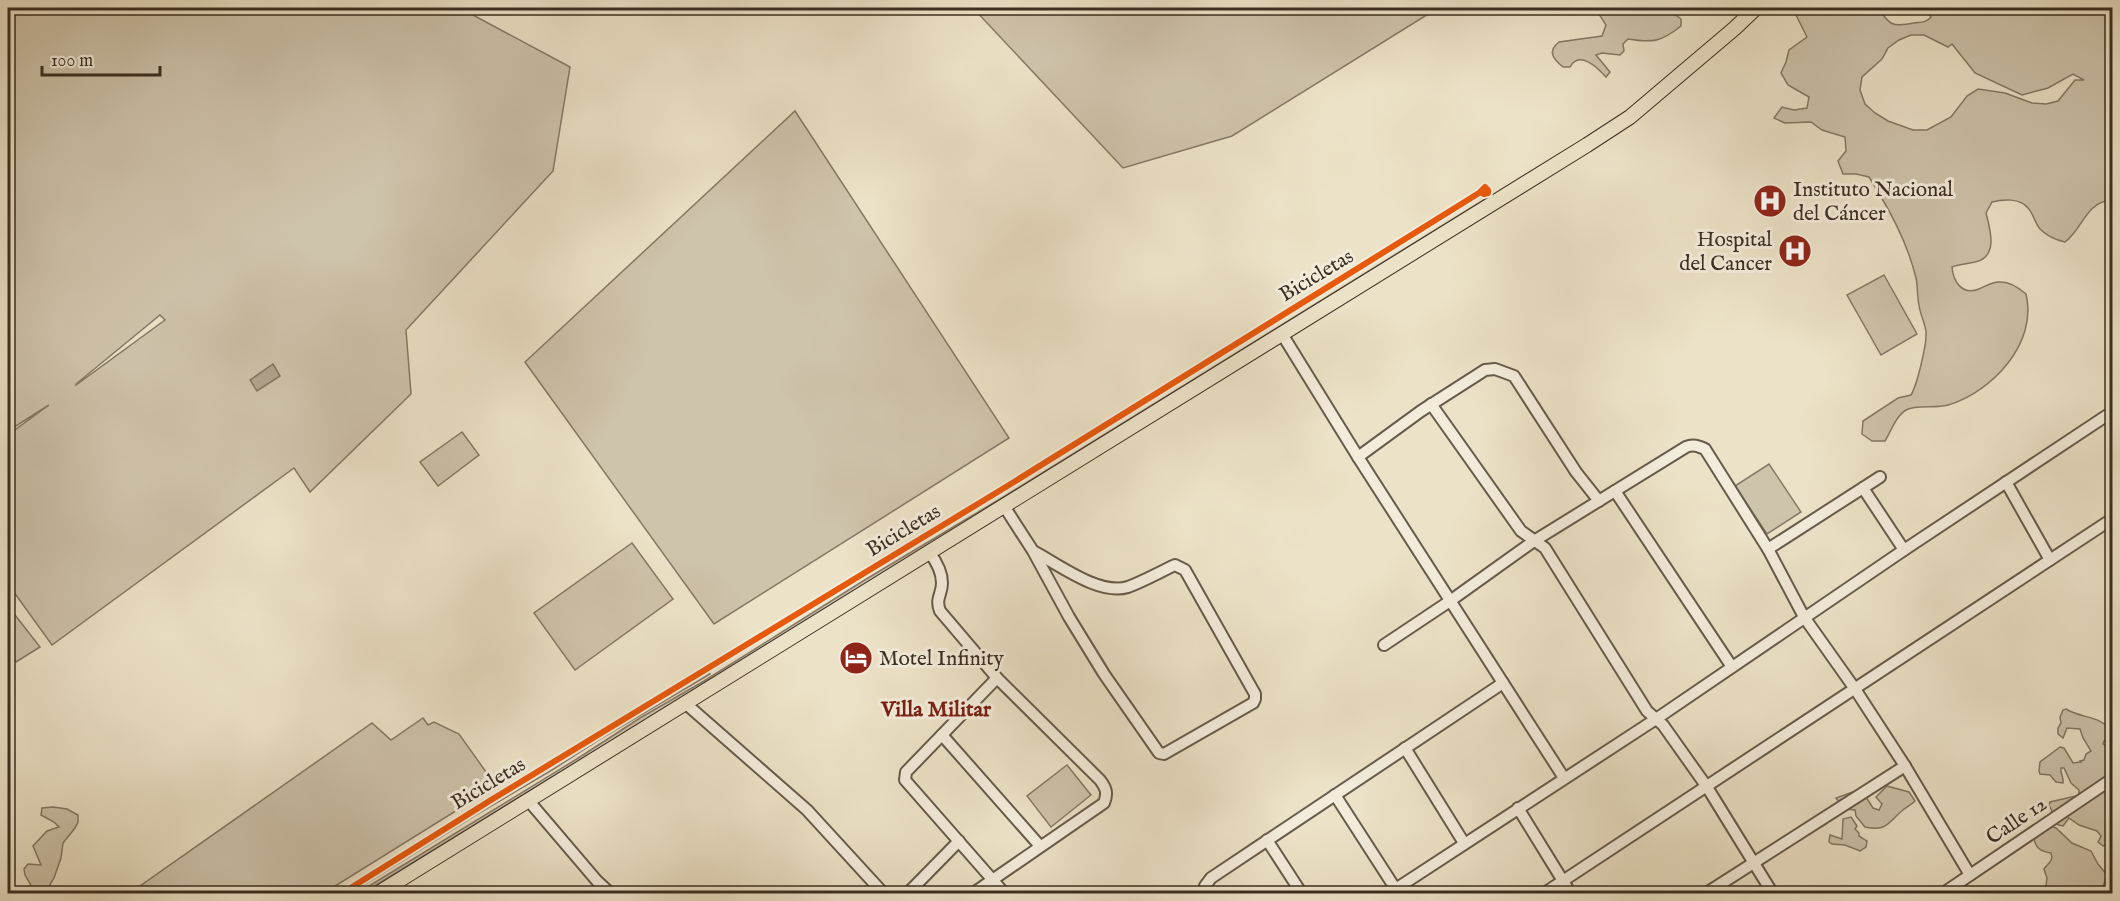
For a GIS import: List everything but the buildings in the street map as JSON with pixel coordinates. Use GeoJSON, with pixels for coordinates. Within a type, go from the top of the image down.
{"type":"FeatureCollection","features":[{"type":"Feature","properties":{"kind":"main road"},"geometry":{"type":"LineString","coordinates":[[377,894],[1630,117],[1735,28],[1755,8]]}},
{"type":"Feature","properties":{"kind":"street"},"geometry":{"type":"LineString","coordinates":[[1282,334],[1564,778]]}},
{"type":"Feature","properties":{"kind":"street"},"geometry":{"type":"LineString","coordinates":[[1358,457],[1431,404],[1485,370],[1504,370],[1514,376],[1576,472],[1599,501]]}},
{"type":"Feature","properties":{"kind":"street"},"geometry":{"type":"LineString","coordinates":[[1431,404],[1521,531],[1545,548],[1647,711],[1663,725],[1707,788],[1773,894]]}},
{"type":"Feature","properties":{"kind":"street"},"geometry":{"type":"LineString","coordinates":[[1335,795],[1392,891],[1656,719],[2112,412]]}},
{"type":"Feature","properties":{"kind":"street"},"geometry":{"type":"LineString","coordinates":[[1384,645],[1534,541],[1686,447],[1699,446],[1706,449],[1768,549],[1804,618],[1855,689],[1905,766],[1970,875]]}},
{"type":"Feature","properties":{"kind":"street"},"geometry":{"type":"LineString","coordinates":[[1768,549],[1880,477]]}},
{"type":"Feature","properties":{"kind":"street"},"geometry":{"type":"LineString","coordinates":[[2006,482],[2050,560]]}},
{"type":"Feature","properties":{"kind":"street"},"geometry":{"type":"LineString","coordinates":[[1863,488],[1904,550]]}},
{"type":"Feature","properties":{"kind":"street"},"geometry":{"type":"LineString","coordinates":[[1615,491],[1731,667]]}},
{"type":"Feature","properties":{"kind":"street"},"geometry":{"type":"LineString","coordinates":[[1004,506],[1033,551],[1104,674],[1159,753],[1164,754],[1252,703],[1255,699],[1255,694],[1185,570],[1180,566],[1175,565],[1128,586],[1114,588],[1100,586],[1033,551]]}},
{"type":"Feature","properties":{"kind":"street"},"geometry":{"type":"LineString","coordinates":[[1543,894],[2112,519]]}},
{"type":"Feature","properties":{"kind":"street"},"geometry":{"type":"LineString","coordinates":[[929,552],[938,567],[942,584],[937,603],[940,611],[997,678],[1106,787],[1107,795],[1104,803],[972,894]]}},
{"type":"Feature","properties":{"kind":"street"},"geometry":{"type":"LineString","coordinates":[[997,678],[906,772],[905,780],[1005,894]]}},
{"type":"Feature","properties":{"kind":"street"},"geometry":{"type":"LineString","coordinates":[[1204,894],[1205,886],[1211,878],[1503,683]]}},
{"type":"Feature","properties":{"kind":"street"},"geometry":{"type":"LineString","coordinates":[[685,703],[807,810],[884,894]]}},
{"type":"Feature","properties":{"kind":"street"},"geometry":{"type":"LineString","coordinates":[[942,735],[1040,846]]}},
{"type":"Feature","properties":{"kind":"street"},"geometry":{"type":"LineString","coordinates":[[1405,748],[1464,843]]}},
{"type":"Feature","properties":{"kind":"street"},"geometry":{"type":"LineString","coordinates":[[1705,894],[1905,766]]}},
{"type":"Feature","properties":{"kind":"street","name":"Calle 12"},"geometry":{"type":"LineString","coordinates":[[1942,894],[2112,779]]}},
{"type":"Feature","properties":{"kind":"street"},"geometry":{"type":"LineString","coordinates":[[528,800],[611,894]]}},
{"type":"Feature","properties":{"kind":"street"},"geometry":{"type":"LineString","coordinates":[[1518,808],[1571,894]]}},
{"type":"Feature","properties":{"kind":"street"},"geometry":{"type":"LineString","coordinates":[[1267,840],[1302,894]]}},
{"type":"Feature","properties":{"kind":"street"},"geometry":{"type":"LineString","coordinates":[[907,894],[959,841]]}},
{"type":"Feature","properties":{"kind":"street"},"geometry":{"type":"LineString","coordinates":[[595,894],[597,880]]}},
{"type":"Feature","properties":{"kind":"shaded area"},"geometry":{"type":"Polygon","coordinates":[[[8,8],[460,8],[570,67],[553,171],[406,330],[411,394],[310,492],[294,468],[52,645],[8,584],[8,435],[49,405],[8,431],[8,8]],[[160,315],[76,385],[165,320],[160,315]]]}},
{"type":"Feature","properties":{"kind":"shaded area"},"geometry":{"type":"Polygon","coordinates":[[[973,8],[1438,8],[1232,136],[1123,168],[973,8]]]}},
{"type":"Feature","properties":{"kind":"shaded area"},"geometry":{"type":"Polygon","coordinates":[[[1583,8],[1670,8],[1681,19],[1681,26],[1656,40],[1628,39],[1623,44],[1624,51],[1620,55],[1602,53],[1596,55],[1610,72],[1606,77],[1593,65],[1583,60],[1574,62],[1570,67],[1563,67],[1556,61],[1552,52],[1559,42],[1602,36],[1606,25],[1599,14],[1583,8]]]}},
{"type":"Feature","properties":{"kind":"shaded area"},"geometry":{"type":"Polygon","coordinates":[[[1797,8],[1878,8],[1889,22],[1901,25],[1929,19],[1931,17],[1924,8],[2112,8],[2112,93],[2110,93],[2112,96],[2112,200],[2103,202],[2090,211],[2065,242],[2052,237],[2038,227],[2030,210],[2021,202],[2006,200],[1992,202],[1986,213],[1991,242],[1987,254],[1983,259],[1975,262],[1952,267],[1956,282],[1963,289],[1973,291],[1992,283],[2005,282],[2026,294],[2028,312],[2025,330],[2018,347],[1995,377],[1964,399],[1943,406],[1916,407],[1906,410],[1897,420],[1885,441],[1872,441],[1862,434],[1863,421],[1898,398],[1911,395],[1913,390],[1926,338],[1918,302],[1916,278],[1897,226],[1869,177],[1843,174],[1838,161],[1846,151],[1845,137],[1822,130],[1811,122],[1785,123],[1774,118],[1782,107],[1794,110],[1807,108],[1809,97],[1788,85],[1781,73],[1789,50],[1807,37],[1795,13],[1797,8]],[[1911,35],[1888,48],[1882,59],[1862,77],[1860,90],[1865,104],[1875,113],[1888,121],[1913,130],[1927,130],[1951,117],[1967,96],[1978,89],[2005,93],[2032,103],[2046,104],[2058,101],[2075,80],[2084,80],[2073,74],[2048,88],[2022,95],[1975,73],[1952,44],[1948,47],[1924,35],[1911,35]]]}},
{"type":"Feature","properties":{"kind":"shaded area"},"geometry":{"type":"Polygon","coordinates":[[[795,111],[1009,438],[714,624],[525,362],[795,111]]]}},
{"type":"Feature","properties":{"kind":"shaded area"},"geometry":{"type":"Polygon","coordinates":[[[1490,196],[1492,200],[363,893],[356,894],[1005,496],[1490,196]]]}},
{"type":"Feature","properties":{"kind":"shaded area"},"geometry":{"type":"Polygon","coordinates":[[[1884,275],[1917,334],[1881,355],[1847,295],[1884,275]]]}},
{"type":"Feature","properties":{"kind":"shaded area"},"geometry":{"type":"Polygon","coordinates":[[[273,364],[280,376],[257,391],[250,380],[273,364]]]}},
{"type":"Feature","properties":{"kind":"shaded area"},"geometry":{"type":"Polygon","coordinates":[[[462,432],[479,455],[438,486],[420,462],[462,432]]]}},
{"type":"Feature","properties":{"kind":"shaded area"},"geometry":{"type":"Polygon","coordinates":[[[1769,464],[1801,512],[1767,534],[1735,486],[1769,464]]]}},
{"type":"Feature","properties":{"kind":"shaded area"},"geometry":{"type":"Polygon","coordinates":[[[632,543],[673,599],[575,670],[534,613],[632,543]]]}},
{"type":"Feature","properties":{"kind":"shaded area"},"geometry":{"type":"Polygon","coordinates":[[[15,615],[40,647],[16,662],[8,653],[8,617],[15,615]]]}},
{"type":"Feature","properties":{"kind":"shaded area"},"geometry":{"type":"Polygon","coordinates":[[[707,670],[710,674],[351,893],[344,893],[707,670]]]}},
{"type":"Feature","properties":{"kind":"shaded area"},"geometry":{"type":"Polygon","coordinates":[[[2066,709],[2097,720],[2112,732],[2103,744],[2112,749],[2112,831],[2109,844],[2103,846],[2098,842],[2101,836],[2097,831],[2079,825],[2069,818],[2063,826],[2059,825],[2050,817],[2052,811],[2050,802],[2079,795],[2079,790],[2071,783],[2064,768],[2061,768],[2063,783],[2056,782],[2050,775],[2040,774],[2040,762],[2060,747],[2064,748],[2073,763],[2084,760],[2086,754],[2091,751],[2080,729],[2067,728],[2063,738],[2058,734],[2060,717],[2066,709]]]}},
{"type":"Feature","properties":{"kind":"shaded area"},"geometry":{"type":"Polygon","coordinates":[[[423,718],[428,725],[434,722],[459,734],[496,786],[324,893],[130,893],[372,723],[391,740],[423,718]]]}},
{"type":"Feature","properties":{"kind":"shaded area"},"geometry":{"type":"Polygon","coordinates":[[[1067,765],[1091,795],[1051,827],[1027,796],[1067,765]]]}},
{"type":"Feature","properties":{"kind":"shaded area"},"geometry":{"type":"Polygon","coordinates":[[[1887,786],[1909,792],[1915,801],[1883,827],[1865,827],[1856,816],[1855,810],[1845,809],[1836,798],[1861,789],[1873,808],[1879,810],[1882,804],[1876,797],[1887,786]]]}},
{"type":"Feature","properties":{"kind":"shaded area"},"geometry":{"type":"Polygon","coordinates":[[[42,808],[67,809],[78,815],[78,822],[63,843],[54,878],[45,893],[28,893],[32,887],[24,869],[28,864],[41,865],[33,846],[47,831],[59,827],[41,815],[42,808]]]}},
{"type":"Feature","properties":{"kind":"shaded area"},"geometry":{"type":"Polygon","coordinates":[[[1851,817],[1857,826],[1855,829],[1859,836],[1867,841],[1866,847],[1860,851],[1829,842],[1830,835],[1842,839],[1843,819],[1851,817]]]}},
{"type":"Feature","properties":{"kind":"shaded area"},"geometry":{"type":"Polygon","coordinates":[[[2047,825],[2056,828],[2072,843],[2091,851],[2107,875],[2102,889],[2084,893],[2045,893],[2047,878],[2044,869],[2052,856],[2051,853],[2039,849],[2034,838],[2047,825]]]}},
{"type":"Feature","properties":{"kind":"cycle path","name":"Bicicletas"},"geometry":{"type":"LineString","coordinates":[[341,894],[491,800],[1009,485],[1479,193],[1485,187],[1488,190],[1488,193],[1484,194],[1480,192]]}},
{"type":"Feature","properties":{"kind":"place","name":"Instituto Nacional del Cáncer"},"geometry":{"type":"Point","coordinates":[1770,201]}},
{"type":"Feature","properties":{"kind":"place","name":"Hospital del Cancer"},"geometry":{"type":"Point","coordinates":[1795,251]}},
{"type":"Feature","properties":{"kind":"place","name":"Motel Infinity"},"geometry":{"type":"Point","coordinates":[856,658]}},
{"type":"Feature","properties":{"kind":"district","name":"Villa Militar"},"geometry":{"type":"Point","coordinates":[936,708]}}]}
